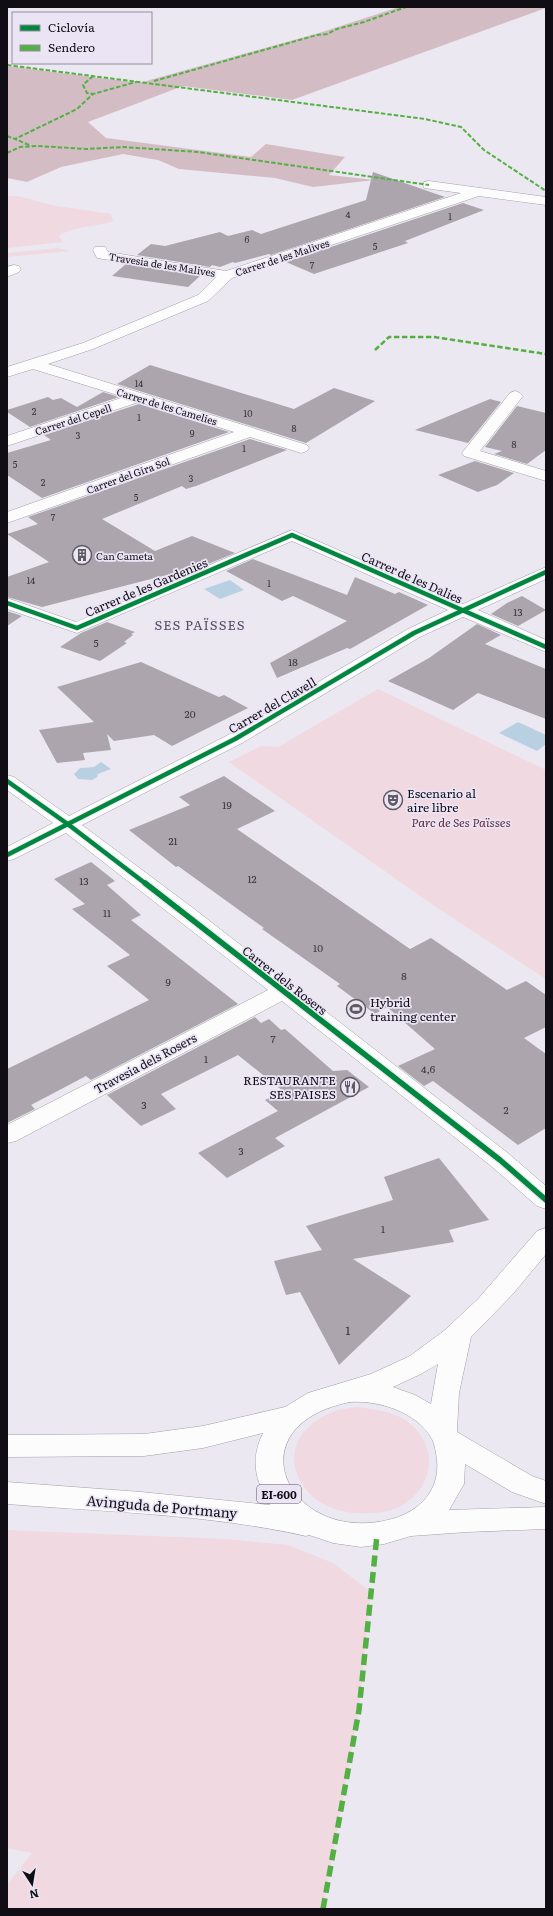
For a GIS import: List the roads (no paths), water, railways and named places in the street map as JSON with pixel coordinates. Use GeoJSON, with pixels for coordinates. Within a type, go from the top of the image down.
{"type":"FeatureCollection","features":[{"type":"Feature","properties":{"kind":"street"},"geometry":{"type":"LineString","coordinates":[[429,185],[546,201]]}},
{"type":"Feature","properties":{"kind":"street","name":"Carrer de les Malives"},"geometry":{"type":"LineString","coordinates":[[7,372],[88,346],[203,298],[227,275],[477,192]]}},
{"type":"Feature","properties":{"kind":"street","name":"Travesia de les Malives"},"geometry":{"type":"LineString","coordinates":[[100,250],[102,255],[227,275]]}},
{"type":"Feature","properties":{"kind":"street","name":"Carrer de les Camelies"},"geometry":{"type":"LineString","coordinates":[[32,364],[301,448]]}},
{"type":"Feature","properties":{"kind":"street"},"geometry":{"type":"LineString","coordinates":[[515,396],[470,453],[546,476]]}},
{"type":"Feature","properties":{"kind":"street","name":"Carrer del Cepell"},"geometry":{"type":"LineString","coordinates":[[7,441],[140,398]]}},
{"type":"Feature","properties":{"kind":"street","name":"Carrer del Gira Sol"},"geometry":{"type":"LineString","coordinates":[[7,518],[249,432]]}},
{"type":"Feature","properties":{"kind":"street","name":"Carrer de les Gardenies"},"geometry":{"type":"LineString","coordinates":[[7,603],[77,628],[292,535]]}},
{"type":"Feature","properties":{"kind":"street","name":"Carrer de les Dalies"},"geometry":{"type":"LineString","coordinates":[[292,535],[546,647]]}},
{"type":"Feature","properties":{"kind":"street","name":"Carrer del Clavell"},"geometry":{"type":"LineString","coordinates":[[7,855],[69,825],[235,739],[414,633],[546,572]]}},
{"type":"Feature","properties":{"kind":"street","name":"Carrer dels Rosers"},"geometry":{"type":"LineString","coordinates":[[7,781],[69,825],[185,913],[500,1160],[546,1200]]}},
{"type":"Feature","properties":{"kind":"street","name":"Travesia dels Rosers"},"geometry":{"type":"LineString","coordinates":[[7,1135],[283,991]]}},
{"type":"Feature","properties":{"kind":"street"},"geometry":{"type":"LineString","coordinates":[[351,1392],[395,1376],[419,1363],[459,1333],[521,1268],[546,1237]]}},
{"type":"Feature","properties":{"kind":"street"},"geometry":{"type":"LineString","coordinates":[[444,1436],[447,1374],[459,1333]]}},
{"type":"Feature","properties":{"kind":"street","name":"EI-600"},"geometry":{"type":"LineString","coordinates":[[546,1493],[522,1484],[444,1436],[427,1415],[405,1402],[379,1394],[351,1392],[326,1396],[307,1404],[290,1416],[276,1433],[269,1451],[269,1471],[276,1490],[287,1506],[316,1526],[345,1534],[377,1535],[408,1526],[467,1520],[546,1518]]}},
{"type":"Feature","properties":{"kind":"street","name":"EI-600"},"geometry":{"type":"LineString","coordinates":[[7,1446],[144,1445],[203,1437],[290,1416]]}},
{"type":"Feature","properties":{"kind":"street","name":"EI-600"},"geometry":{"type":"LineString","coordinates":[[408,1526],[430,1512],[444,1495],[452,1470],[452,1459],[444,1436]]}},
{"type":"Feature","properties":{"kind":"street","name":"Avinguda de Portmany"},"geometry":{"type":"LineString","coordinates":[[7,1493],[141,1503],[264,1515],[316,1526]]}},
{"type":"Feature","properties":{"kind":"water"},"geometry":{"type":"Polygon","coordinates":[[[230,580],[244,590],[220,599],[204,589],[230,580]]]}},
{"type":"Feature","properties":{"kind":"water"},"geometry":{"type":"Polygon","coordinates":[[[518,722],[546,735],[546,744],[537,751],[499,733],[518,722]]]}},
{"type":"Feature","properties":{"kind":"water"},"geometry":{"type":"Polygon","coordinates":[[[101,762],[111,769],[98,774],[97,777],[92,780],[78,779],[74,774],[80,768],[94,767],[101,762]]]}},
{"type":"Feature","properties":{"kind":"place","name":"Can Cameta"},"geometry":{"type":"Point","coordinates":[82,555]}},
{"type":"Feature","properties":{"kind":"place","name":"Escenario al aire libre"},"geometry":{"type":"Point","coordinates":[393,800]}},
{"type":"Feature","properties":{"kind":"place","name":"Hybrid training center"},"geometry":{"type":"Point","coordinates":[356,1009]}},
{"type":"Feature","properties":{"kind":"place","name":"RESTAURANTE SES PAISES"},"geometry":{"type":"Point","coordinates":[350,1087]}},
{"type":"Feature","properties":{"kind":"district","name":"SES PAÏSSES"},"geometry":{"type":"Point","coordinates":[200,624]}},
{"type":"Feature","properties":{"kind":"park label","name":"Parc de Ses Païsses"},"geometry":{"type":"Point","coordinates":[461,822]}}]}
